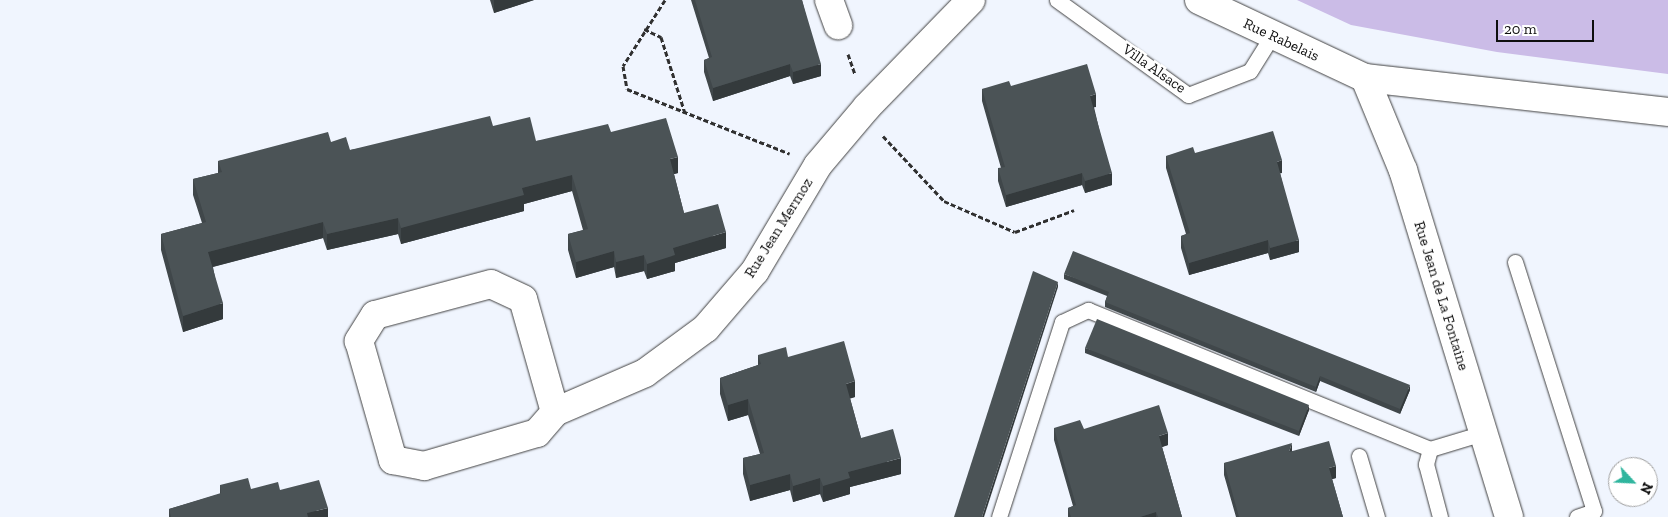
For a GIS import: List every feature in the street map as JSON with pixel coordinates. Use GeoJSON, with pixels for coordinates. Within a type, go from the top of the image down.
{"type":"FeatureCollection","features":[{"type":"Feature","properties":{"kind":"street","name":"Rue Jean Mermoz"},"geometry":{"type":"LineString","coordinates":[[555,412],[645,373],[706,328],[755,271],[818,165],[867,107],[971,0]]}},
{"type":"Feature","properties":{"kind":"street","name":"Rue Rabelais"},"geometry":{"type":"LineString","coordinates":[[1199,0],[1271,37],[1365,78],[1668,112]]}},
{"type":"Feature","properties":{"kind":"street","name":"Rue Jean de La Fontaine"},"geometry":{"type":"LineString","coordinates":[[1365,78],[1403,170],[1509,517]]}},
{"type":"Feature","properties":{"kind":"street"},"geometry":{"type":"LineString","coordinates":[[491,284],[523,299],[555,412],[537,433],[424,466],[392,460],[359,342],[375,315],[491,284]]}},
{"type":"Feature","properties":{"kind":"lane","name":"Villa Alsace"},"geometry":{"type":"LineString","coordinates":[[1057,0],[1188,95],[1250,71],[1271,37]]}},
{"type":"Feature","properties":{"kind":"lane"},"geometry":{"type":"LineString","coordinates":[[1515,262],[1594,511],[1577,517]]}},
{"type":"Feature","properties":{"kind":"lane"},"geometry":{"type":"LineString","coordinates":[[998,517],[1062,322],[1088,310],[1430,449],[1482,433]]}},
{"type":"Feature","properties":{"kind":"lane"},"geometry":{"type":"LineString","coordinates":[[1430,449],[1426,464],[1440,517]]}},
{"type":"Feature","properties":{"kind":"lane"},"geometry":{"type":"LineString","coordinates":[[1359,456],[1377,517]]}},
{"type":"Feature","properties":{"kind":"path"},"geometry":{"type":"LineString","coordinates":[[665,0],[644,29],[623,66],[627,89],[818,165]]}},
{"type":"Feature","properties":{"kind":"path"},"geometry":{"type":"LineString","coordinates":[[834,12],[867,107],[890,148],[944,201],[1015,232],[1074,210]]}},
{"type":"Feature","properties":{"kind":"path"},"geometry":{"type":"LineString","coordinates":[[644,29],[661,37],[686,112]]}},
{"type":"Feature","properties":{"kind":"shaded area"},"geometry":{"type":"Polygon","coordinates":[[[1297,0],[1668,0],[1668,74],[1497,52],[1351,25],[1297,0]]]}},
{"type":"Feature","properties":{"kind":"building"},"geometry":{"type":"Polygon","coordinates":[[[695,0],[802,0],[821,64],[793,72],[790,64],[713,88],[704,60],[712,57],[695,0]]]}},
{"type":"Feature","properties":{"kind":"building"},"geometry":{"type":"Polygon","coordinates":[[[1087,64],[1096,94],[1090,96],[1112,173],[1085,181],[1082,173],[1006,195],[998,168],[1005,167],[982,89],[1009,81],[1011,86],[1087,64]]]}},
{"type":"Feature","properties":{"kind":"building"},"geometry":{"type":"Polygon","coordinates":[[[490,116],[493,126],[530,117],[536,141],[608,124],[611,132],[666,118],[678,157],[670,159],[684,213],[718,204],[726,232],[673,248],[675,255],[647,264],[644,255],[616,262],[614,251],[576,262],[568,234],[588,229],[572,175],[522,188],[524,195],[401,228],[398,218],[327,234],[323,222],[208,252],[223,303],[183,316],[161,234],[206,222],[193,179],[222,172],[218,161],[328,132],[331,142],[346,137],[350,150],[490,116]]]}},
{"type":"Feature","properties":{"kind":"building"},"geometry":{"type":"Polygon","coordinates":[[[1273,131],[1282,160],[1277,162],[1299,240],[1270,248],[1268,240],[1189,263],[1181,236],[1190,233],[1166,156],[1193,147],[1195,153],[1273,131]]]}},
{"type":"Feature","properties":{"kind":"building"},"geometry":{"type":"Polygon","coordinates":[[[1073,251],[1410,385],[1400,409],[1320,376],[1316,387],[1105,302],[1109,292],[1064,274],[1073,251]]]}},
{"type":"Feature","properties":{"kind":"building"},"geometry":{"type":"Polygon","coordinates":[[[1033,271],[1058,282],[982,517],[954,517],[1033,271]]]}},
{"type":"Feature","properties":{"kind":"building"},"geometry":{"type":"Polygon","coordinates":[[[1097,319],[1309,405],[1299,431],[1085,348],[1097,319]]]}},
{"type":"Feature","properties":{"kind":"building"},"geometry":{"type":"Polygon","coordinates":[[[844,341],[855,381],[846,384],[861,438],[893,429],[901,458],[848,472],[850,478],[823,486],[820,478],[793,486],[790,474],[750,485],[743,458],[764,453],[748,399],[728,405],[720,378],[761,364],[758,355],[786,347],[788,357],[844,341]]]}},
{"type":"Feature","properties":{"kind":"building"},"geometry":{"type":"Polygon","coordinates":[[[1159,405],[1168,433],[1159,436],[1182,517],[1158,517],[1156,512],[1140,517],[1071,517],[1068,508],[1076,505],[1054,428],[1080,420],[1084,429],[1159,405]]]}},
{"type":"Feature","properties":{"kind":"building"},"geometry":{"type":"Polygon","coordinates":[[[1329,441],[1336,466],[1329,468],[1343,517],[1239,517],[1224,463],[1292,443],[1289,452],[1329,441]]]}},
{"type":"Feature","properties":{"kind":"building"},"geometry":{"type":"Polygon","coordinates":[[[248,478],[251,489],[278,482],[280,490],[319,480],[328,508],[307,513],[308,517],[171,517],[169,509],[221,493],[220,485],[248,478]]]}}]}
